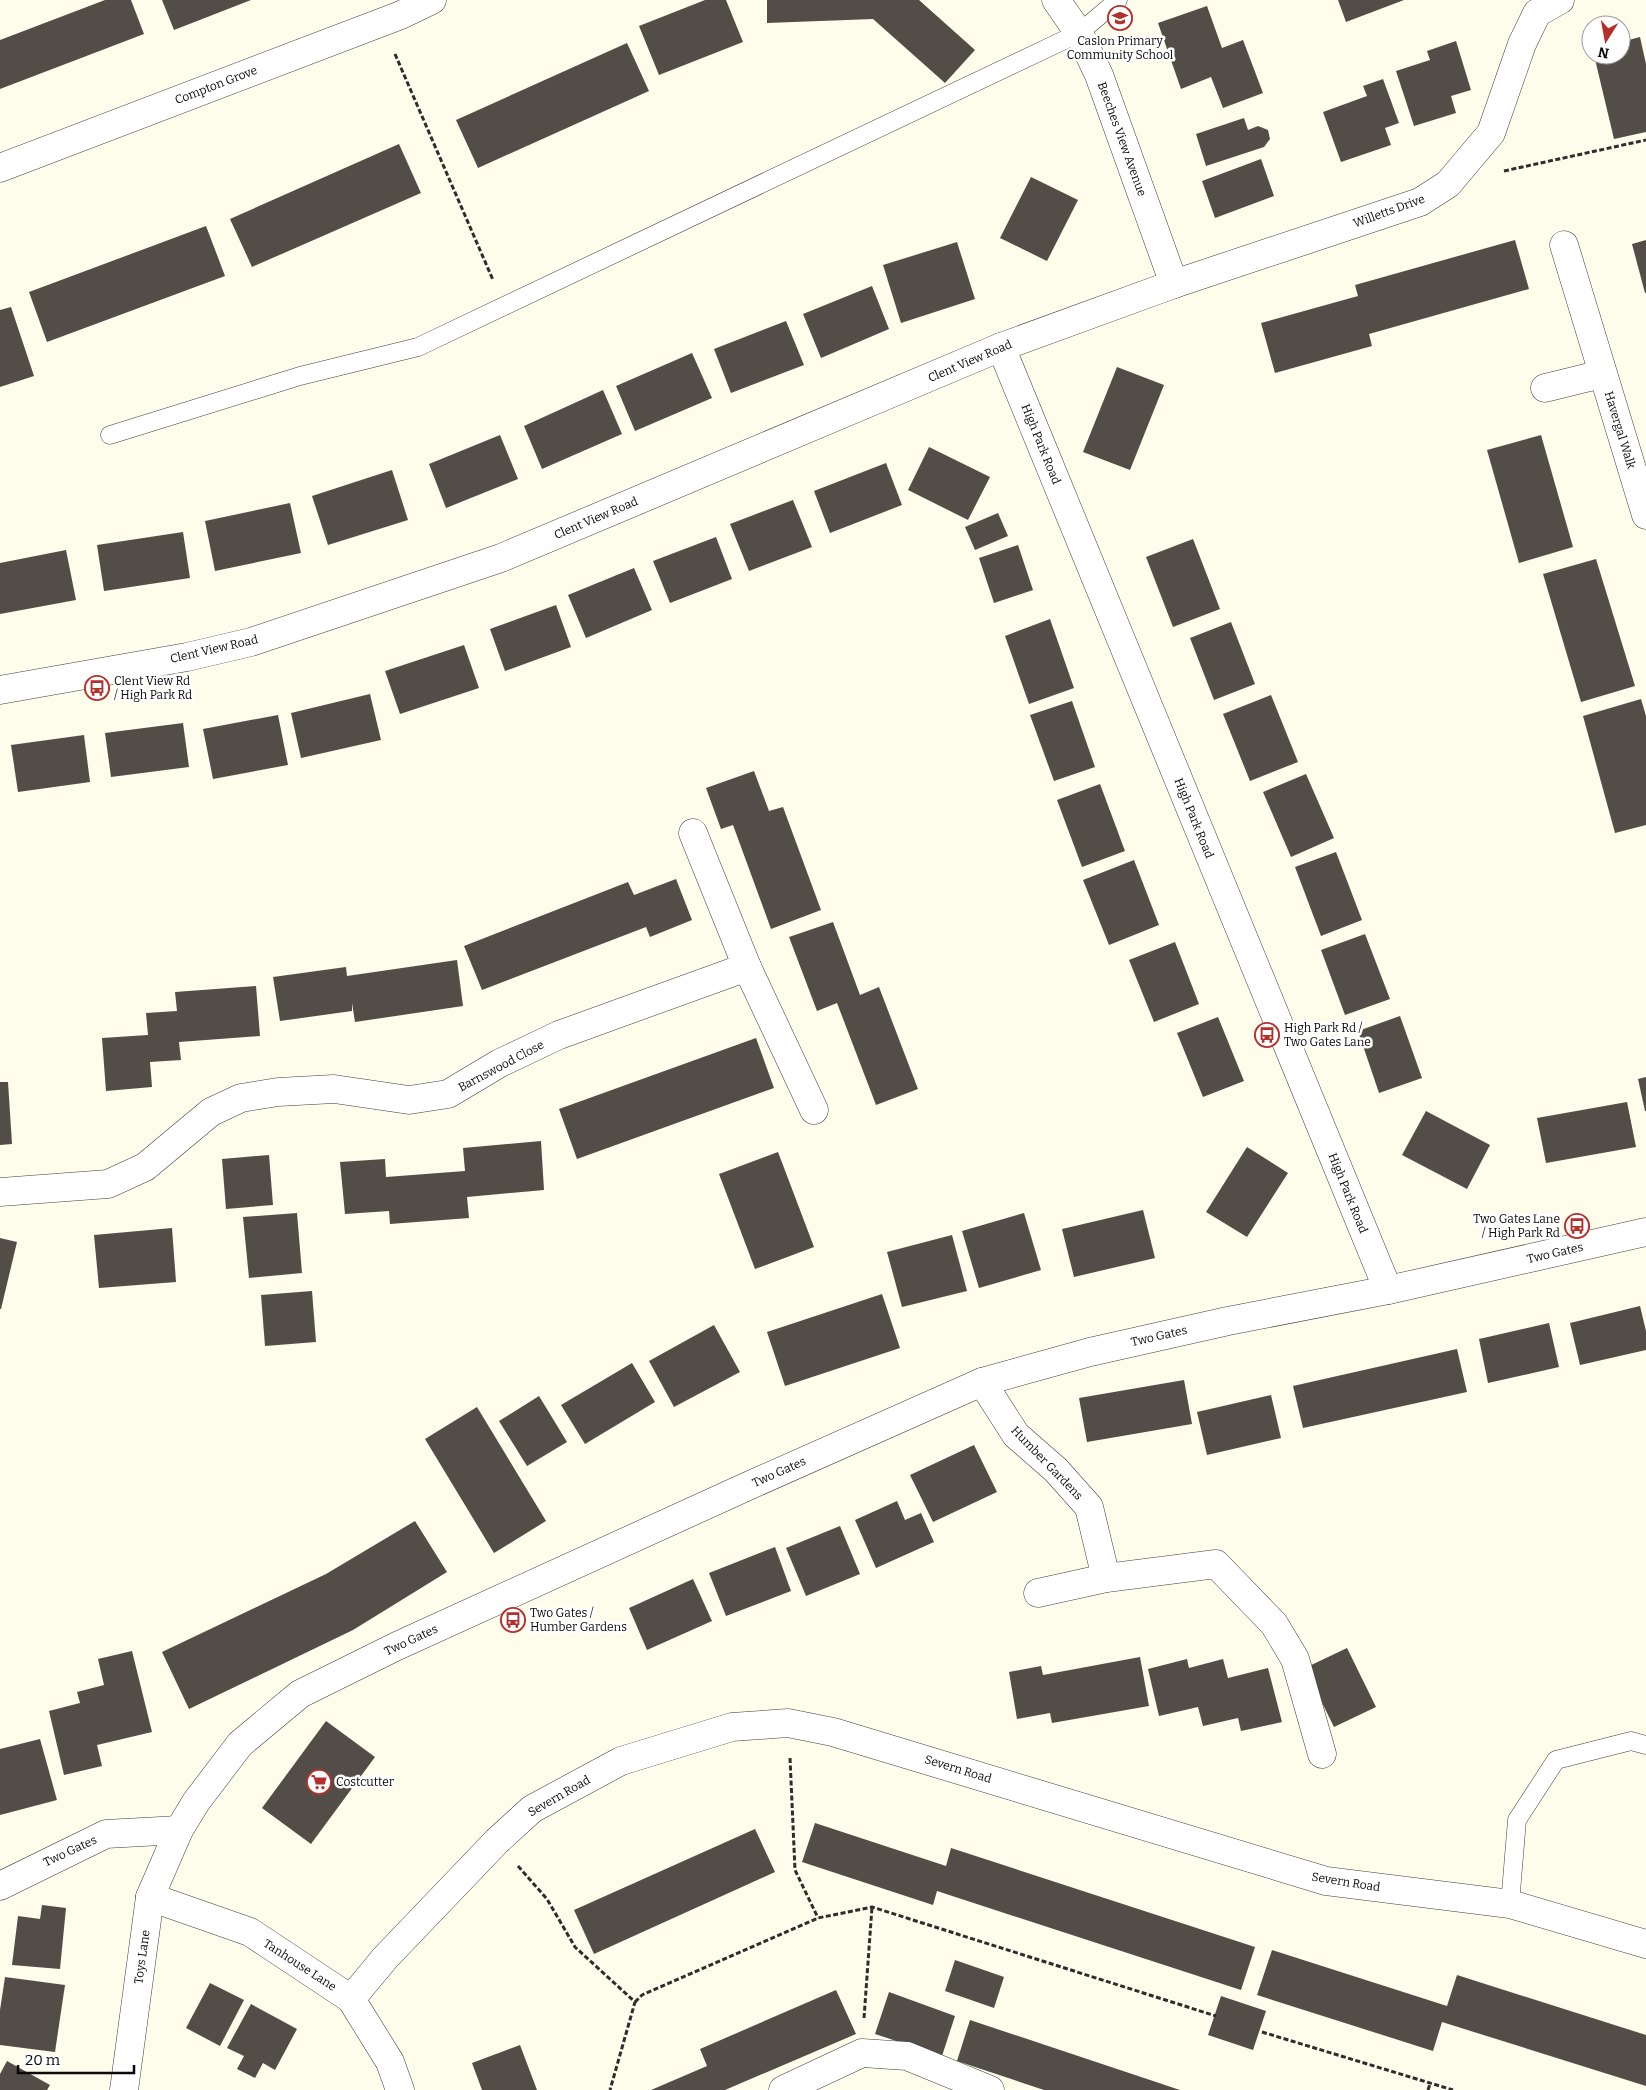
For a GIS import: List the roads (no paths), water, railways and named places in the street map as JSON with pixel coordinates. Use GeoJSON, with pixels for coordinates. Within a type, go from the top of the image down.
{"type":"FeatureCollection","features":[{"type":"Feature","properties":{"kind":"street","name":"Compton Grove"},"geometry":{"type":"LineString","coordinates":[[0,168],[381,22],[432,0]]}},
{"type":"Feature","properties":{"kind":"street","name":"Beeches View Avenue"},"geometry":{"type":"LineString","coordinates":[[1056,0],[1079,33],[1099,75],[1174,284]]}},
{"type":"Feature","properties":{"kind":"street","name":"Willetts Drive"},"geometry":{"type":"LineString","coordinates":[[1174,284],[1420,202],[1448,184],[1491,133],[1522,44],[1537,13],[1560,0]]}},
{"type":"Feature","properties":{"kind":"street","name":"Havergal Walk"},"geometry":{"type":"LineString","coordinates":[[1564,244],[1646,514]]}},
{"type":"Feature","properties":{"kind":"street","name":"Clent View Road"},"geometry":{"type":"LineString","coordinates":[[0,690],[187,657],[251,642],[501,558],[1001,347],[1174,284]]}},
{"type":"Feature","properties":{"kind":"street","name":"High Park Road"},"geometry":{"type":"LineString","coordinates":[[1001,347],[1388,1290]]}},
{"type":"Feature","properties":{"kind":"street"},"geometry":{"type":"LineString","coordinates":[[1545,388],[1602,374]]}},
{"type":"Feature","properties":{"kind":"street"},"geometry":{"type":"LineString","coordinates":[[693,833],[747,967],[814,1110]]}},
{"type":"Feature","properties":{"kind":"street","name":"Barnswood Close"},"geometry":{"type":"LineString","coordinates":[[0,1192],[108,1184],[145,1166],[210,1112],[241,1098],[278,1092],[334,1089],[409,1100],[448,1094],[500,1063],[559,1035],[747,967]]}},
{"type":"Feature","properties":{"kind":"street","name":"Two Gates"},"geometry":{"type":"LineString","coordinates":[[0,1886],[106,1834],[179,1830],[196,1802],[240,1744],[300,1694],[433,1630],[738,1490],[982,1382],[1090,1352],[1228,1320],[1388,1290],[1646,1232]]}},
{"type":"Feature","properties":{"kind":"street","name":"Humber Gardens"},"geometry":{"type":"LineString","coordinates":[[982,1382],[1016,1434],[1056,1470],[1089,1506],[1106,1578]]}},
{"type":"Feature","properties":{"kind":"street"},"geometry":{"type":"LineString","coordinates":[[1038,1593],[1106,1578],[1216,1564],[1274,1624],[1295,1659],[1322,1754]]}},
{"type":"Feature","properties":{"kind":"street","name":"Severn Road"},"geometry":{"type":"LineString","coordinates":[[352,1999],[386,1958],[497,1841],[532,1809],[621,1762],[732,1727],[788,1723],[833,1732],[1326,1881],[1510,1904],[1646,1944]]}},
{"type":"Feature","properties":{"kind":"street","name":"Toys Lane"},"geometry":{"type":"LineString","coordinates":[[124,2090],[150,1897],[179,1830]]}},
{"type":"Feature","properties":{"kind":"street","name":"Tanhouse Lane"},"geometry":{"type":"LineString","coordinates":[[150,1897],[250,1932],[352,1999],[390,2062],[400,2090]]}},
{"type":"Feature","properties":{"kind":"street"},"geometry":{"type":"LineString","coordinates":[[783,2090],[862,2053],[907,2056],[990,2090]]}},
{"type":"Feature","properties":{"kind":"lane"},"geometry":{"type":"LineString","coordinates":[[110,435],[300,376],[418,346],[1079,33],[1118,0]]}},
{"type":"Feature","properties":{"kind":"lane"},"geometry":{"type":"LineString","coordinates":[[1510,1904],[1517,1820],[1556,1760],[1631,1741],[1646,1745]]}},
{"type":"Feature","properties":{"kind":"place","name":"Caslon Primary Community School"},"geometry":{"type":"Point","coordinates":[1120,18]}},
{"type":"Feature","properties":{"kind":"place","name":"Clent View Rd / High Park Rd"},"geometry":{"type":"Point","coordinates":[97,688]}},
{"type":"Feature","properties":{"kind":"place","name":"High Park Rd / Two Gates Lane"},"geometry":{"type":"Point","coordinates":[1267,1035]}},
{"type":"Feature","properties":{"kind":"place","name":"Two Gates Lane / High Park Rd"},"geometry":{"type":"Point","coordinates":[1577,1226]}},
{"type":"Feature","properties":{"kind":"place","name":"Two Gates / Humber Gardens"},"geometry":{"type":"Point","coordinates":[513,1620]}},
{"type":"Feature","properties":{"kind":"place","name":"Costcutter"},"geometry":{"type":"Point","coordinates":[319,1782]}}]}
